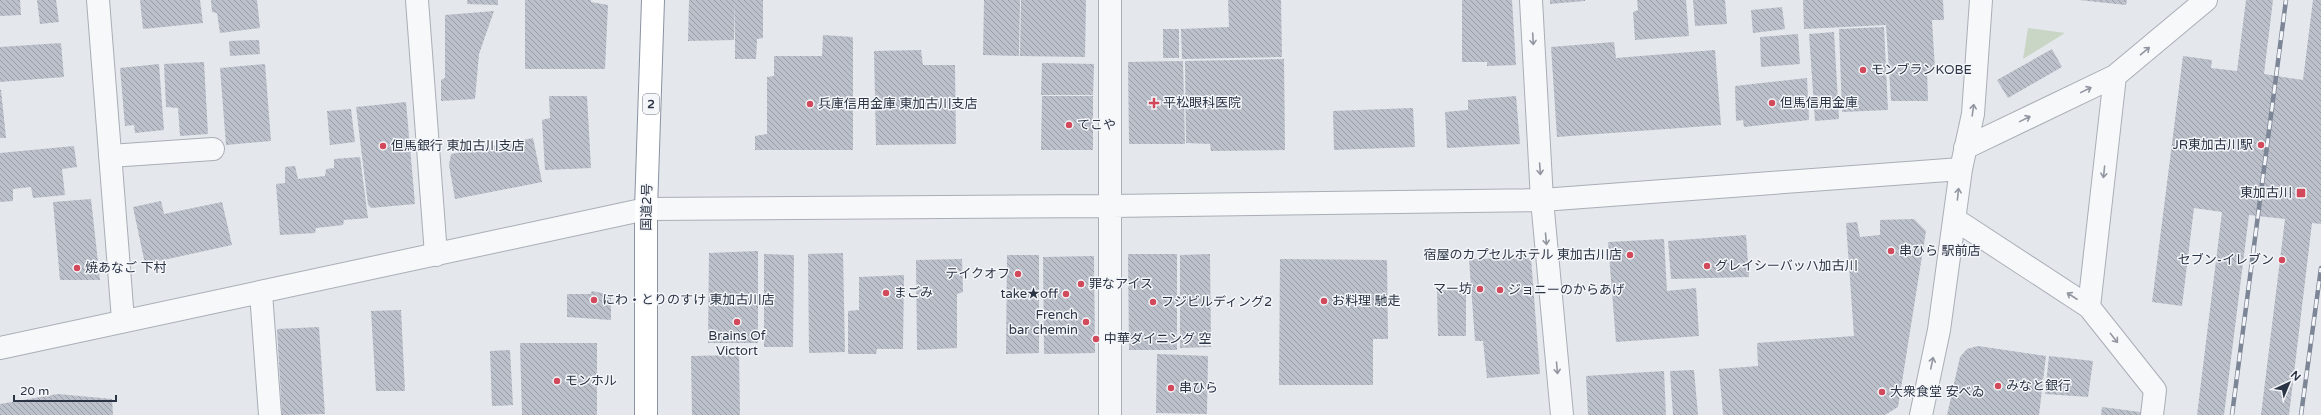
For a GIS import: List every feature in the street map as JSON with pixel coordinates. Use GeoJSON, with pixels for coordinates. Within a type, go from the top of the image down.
{"type":"FeatureCollection","features":[{"type":"Feature","properties":{"kind":"highway","name":"国道2号"},"geometry":{"type":"LineString","coordinates":[[646,415],[646,209],[653,0]]}},
{"type":"Feature","properties":{"kind":"street"},"geometry":{"type":"LineString","coordinates":[[98,0],[123,320]]}},
{"type":"Feature","properties":{"kind":"street"},"geometry":{"type":"LineString","coordinates":[[417,0],[436,255]]}},
{"type":"Feature","properties":{"kind":"street"},"geometry":{"type":"LineString","coordinates":[[1110,0],[1110,415]]}},
{"type":"Feature","properties":{"kind":"street"},"geometry":{"type":"LineString","coordinates":[[1531,0],[1542,200],[1562,415]]}},
{"type":"Feature","properties":{"kind":"street"},"geometry":{"type":"LineString","coordinates":[[1921,415],[1939,330],[1956,220],[1963,158],[1975,103],[1981,0]]}},
{"type":"Feature","properties":{"kind":"street"},"geometry":{"type":"LineString","coordinates":[[0,348],[123,320],[436,255],[646,209],[1111,206],[1542,200],[1963,158],[2115,76],[2206,0]]}},
{"type":"Feature","properties":{"kind":"street"},"geometry":{"type":"LineString","coordinates":[[2089,307],[2115,76]]}},
{"type":"Feature","properties":{"kind":"street"},"geometry":{"type":"LineString","coordinates":[[110,156],[213,149]]}},
{"type":"Feature","properties":{"kind":"street"},"geometry":{"type":"LineString","coordinates":[[1956,220],[2089,307],[2155,390],[2152,415]]}},
{"type":"Feature","properties":{"kind":"street"},"geometry":{"type":"LineString","coordinates":[[261,292],[270,415]]}},
{"type":"Feature","properties":{"kind":"green space"},"geometry":{"type":"Polygon","coordinates":[[[2028,28],[2065,33],[2023,59],[2028,28]]]}},
{"type":"Feature","properties":{"kind":"building"},"geometry":{"type":"Polygon","coordinates":[[[0,0],[20,0],[21,15],[0,16],[0,0]]]}},
{"type":"Feature","properties":{"kind":"building"},"geometry":{"type":"Polygon","coordinates":[[[37,0],[56,0],[59,22],[40,24],[37,0]]]}},
{"type":"Feature","properties":{"kind":"building"},"geometry":{"type":"Polygon","coordinates":[[[140,0],[200,0],[203,23],[143,29],[140,0]]]}},
{"type":"Feature","properties":{"kind":"building"},"geometry":{"type":"Polygon","coordinates":[[[211,0],[257,0],[260,28],[220,33],[217,13],[212,12],[211,0]]]}},
{"type":"Feature","properties":{"kind":"building"},"geometry":{"type":"Polygon","coordinates":[[[467,0],[498,0],[498,5],[467,4],[467,0]]]}},
{"type":"Feature","properties":{"kind":"building"},"geometry":{"type":"Polygon","coordinates":[[[525,0],[591,0],[591,2],[608,5],[605,69],[525,69],[525,0]]]}},
{"type":"Feature","properties":{"kind":"building"},"geometry":{"type":"Polygon","coordinates":[[[689,0],[735,0],[734,40],[688,41],[689,0]]]}},
{"type":"Feature","properties":{"kind":"building"},"geometry":{"type":"Polygon","coordinates":[[[735,0],[763,0],[763,38],[757,39],[756,59],[735,59],[735,0]]]}},
{"type":"Feature","properties":{"kind":"building"},"geometry":{"type":"Polygon","coordinates":[[[984,0],[1020,0],[1019,56],[983,55],[984,0]]]}},
{"type":"Feature","properties":{"kind":"building"},"geometry":{"type":"Polygon","coordinates":[[[1021,0],[1086,0],[1085,57],[1020,56],[1021,0]]]}},
{"type":"Feature","properties":{"kind":"building"},"geometry":{"type":"Polygon","coordinates":[[[1228,0],[1281,0],[1282,57],[1182,59],[1181,29],[1229,27],[1228,0]]]}},
{"type":"Feature","properties":{"kind":"building"},"geometry":{"type":"Polygon","coordinates":[[[1462,0],[1512,0],[1516,65],[1487,66],[1487,62],[1462,62],[1462,0]]]}},
{"type":"Feature","properties":{"kind":"building"},"geometry":{"type":"Polygon","coordinates":[[[1550,0],[1585,0],[1585,1],[1550,4],[1550,0]]]}},
{"type":"Feature","properties":{"kind":"building"},"geometry":{"type":"Polygon","coordinates":[[[1637,0],[1686,0],[1689,36],[1635,40],[1633,12],[1638,10],[1637,0]]]}},
{"type":"Feature","properties":{"kind":"building"},"geometry":{"type":"Polygon","coordinates":[[[1693,0],[1725,0],[1727,24],[1695,26],[1693,0]]]}},
{"type":"Feature","properties":{"kind":"building"},"geometry":{"type":"Polygon","coordinates":[[[1803,0],[1943,0],[1944,20],[1932,20],[1935,70],[1927,70],[1928,101],[1891,101],[1886,25],[1804,29],[1803,0]]]}},
{"type":"Feature","properties":{"kind":"building"},"geometry":{"type":"Polygon","coordinates":[[[2079,0],[2127,0],[2126,5],[2079,0]]]}},
{"type":"Feature","properties":{"kind":"building"},"geometry":{"type":"Polygon","coordinates":[[[2246,0],[2273,0],[2264,74],[2303,80],[2313,0],[2321,0],[2321,224],[2312,223],[2289,415],[2261,415],[2285,219],[2249,215],[2224,415],[2197,415],[2222,212],[2194,208],[2182,306],[2152,302],[2183,56],[2212,60],[2211,68],[2237,71],[2246,0]]]}},
{"type":"Feature","properties":{"kind":"building"},"geometry":{"type":"Polygon","coordinates":[[[1782,7],[1785,29],[1753,33],[1751,10],[1782,7]]]}},
{"type":"Feature","properties":{"kind":"building"},"geometry":{"type":"Polygon","coordinates":[[[494,11],[479,54],[475,99],[441,101],[441,80],[445,78],[445,15],[494,11]]]}},
{"type":"Feature","properties":{"kind":"building","name":"モンブランKOBE"},"geometry":{"type":"Polygon","coordinates":[[[1884,27],[1888,110],[1842,112],[1839,29],[1884,27]]]}},
{"type":"Feature","properties":{"kind":"building"},"geometry":{"type":"Polygon","coordinates":[[[1163,29],[1179,29],[1179,58],[1163,58],[1163,29]]]}},
{"type":"Feature","properties":{"kind":"building"},"geometry":{"type":"Polygon","coordinates":[[[1834,32],[1839,119],[1815,121],[1809,34],[1834,32]]]}},
{"type":"Feature","properties":{"kind":"building"},"geometry":{"type":"Polygon","coordinates":[[[1798,34],[1800,64],[1761,67],[1760,37],[1798,34]]]}},
{"type":"Feature","properties":{"kind":"building"},"geometry":{"type":"Polygon","coordinates":[[[823,35],[853,37],[853,150],[755,150],[755,136],[767,134],[767,77],[774,76],[774,56],[822,56],[823,35]]]}},
{"type":"Feature","properties":{"kind":"building"},"geometry":{"type":"Polygon","coordinates":[[[259,40],[260,54],[230,56],[229,41],[259,40]]]}},
{"type":"Feature","properties":{"kind":"building"},"geometry":{"type":"Polygon","coordinates":[[[1614,42],[1616,58],[1715,50],[1721,125],[1557,137],[1551,47],[1614,42]]]}},
{"type":"Feature","properties":{"kind":"building"},"geometry":{"type":"Polygon","coordinates":[[[61,43],[64,77],[0,82],[0,47],[61,43]]]}},
{"type":"Feature","properties":{"kind":"building"},"geometry":{"type":"Polygon","coordinates":[[[2052,49],[2062,67],[2008,98],[1997,80],[2052,49]]]}},
{"type":"Feature","properties":{"kind":"building"},"geometry":{"type":"Polygon","coordinates":[[[921,50],[923,65],[955,65],[956,144],[876,145],[874,51],[921,50]]]}},
{"type":"Feature","properties":{"kind":"building"},"geometry":{"type":"Polygon","coordinates":[[[1284,59],[1285,150],[1211,151],[1210,144],[1186,143],[1185,61],[1284,59]]]}},
{"type":"Feature","properties":{"kind":"building"},"geometry":{"type":"Polygon","coordinates":[[[1183,61],[1185,144],[1129,144],[1128,62],[1183,61]]]}},
{"type":"Feature","properties":{"kind":"building"},"geometry":{"type":"Polygon","coordinates":[[[204,62],[208,134],[180,136],[178,108],[166,107],[164,64],[204,62]]]}},
{"type":"Feature","properties":{"kind":"building"},"geometry":{"type":"Polygon","coordinates":[[[1042,63],[1094,64],[1093,95],[1041,95],[1042,63]]]}},
{"type":"Feature","properties":{"kind":"building"},"geometry":{"type":"Polygon","coordinates":[[[159,64],[164,130],[135,133],[134,125],[125,126],[120,68],[159,64]]]}},
{"type":"Feature","properties":{"kind":"building"},"geometry":{"type":"Polygon","coordinates":[[[265,64],[271,141],[226,145],[220,68],[265,64]]]}},
{"type":"Feature","properties":{"kind":"building","name":"但馬信用金庫"},"geometry":{"type":"Polygon","coordinates":[[[1807,78],[1809,120],[1744,127],[1743,120],[1736,121],[1735,86],[1807,78]]]}},
{"type":"Feature","properties":{"kind":"building"},"geometry":{"type":"Polygon","coordinates":[[[1,90],[6,138],[0,138],[1,90]]]}},
{"type":"Feature","properties":{"kind":"building"},"geometry":{"type":"Polygon","coordinates":[[[549,96],[587,96],[591,168],[545,170],[542,120],[550,118],[549,96]]]}},
{"type":"Feature","properties":{"kind":"building"},"geometry":{"type":"Polygon","coordinates":[[[1042,96],[1093,96],[1093,150],[1041,150],[1042,96]]]}},
{"type":"Feature","properties":{"kind":"building"},"geometry":{"type":"Polygon","coordinates":[[[1516,96],[1520,144],[1447,148],[1445,112],[1468,110],[1468,100],[1516,96]]]}},
{"type":"Feature","properties":{"kind":"building"},"geometry":{"type":"Polygon","coordinates":[[[406,102],[415,204],[371,208],[368,205],[356,107],[406,102]]]}},
{"type":"Feature","properties":{"kind":"building"},"geometry":{"type":"Polygon","coordinates":[[[1413,108],[1415,147],[1334,150],[1333,111],[1413,108]]]}},
{"type":"Feature","properties":{"kind":"building"},"geometry":{"type":"Polygon","coordinates":[[[351,109],[355,142],[330,145],[327,111],[351,109]]]}},
{"type":"Feature","properties":{"kind":"building"},"geometry":{"type":"Polygon","coordinates":[[[533,138],[542,182],[455,199],[449,165],[451,154],[533,138]]]}},
{"type":"Feature","properties":{"kind":"building"},"geometry":{"type":"Polygon","coordinates":[[[74,146],[77,167],[62,169],[65,195],[33,198],[31,187],[13,189],[13,201],[0,202],[0,153],[74,146]]]}},
{"type":"Feature","properties":{"kind":"building"},"geometry":{"type":"Polygon","coordinates":[[[360,157],[368,218],[344,220],[343,225],[316,228],[315,233],[280,235],[276,184],[285,183],[285,167],[295,166],[298,179],[325,176],[326,169],[334,168],[334,159],[360,157]]]}},
{"type":"Feature","properties":{"kind":"building"},"geometry":{"type":"Polygon","coordinates":[[[91,199],[100,280],[60,280],[53,202],[91,199]]]}},
{"type":"Feature","properties":{"kind":"building"},"geometry":{"type":"Polygon","coordinates":[[[161,201],[164,214],[222,202],[232,245],[145,264],[133,207],[161,201]]]}},
{"type":"Feature","properties":{"kind":"building"},"geometry":{"type":"Polygon","coordinates":[[[1914,219],[1926,231],[1898,407],[1885,415],[1723,415],[1719,369],[1758,366],[1757,343],[1854,336],[1846,223],[1857,222],[1860,237],[1880,235],[1880,220],[1914,219]]]}},
{"type":"Feature","properties":{"kind":"building"},"geometry":{"type":"Polygon","coordinates":[[[1746,235],[1749,277],[1671,279],[1668,241],[1746,235]]]}},
{"type":"Feature","properties":{"kind":"building"},"geometry":{"type":"Polygon","coordinates":[[[1664,239],[1667,291],[1696,288],[1699,336],[1616,342],[1608,242],[1664,239]]]}},
{"type":"Feature","properties":{"kind":"building"},"geometry":{"type":"Polygon","coordinates":[[[758,251],[758,343],[708,343],[709,253],[758,251]]]}},
{"type":"Feature","properties":{"kind":"building"},"geometry":{"type":"Polygon","coordinates":[[[843,253],[845,352],[809,353],[808,254],[843,253]]]}},
{"type":"Feature","properties":{"kind":"building"},"geometry":{"type":"Polygon","coordinates":[[[764,254],[794,255],[793,347],[764,347],[764,254]]]}},
{"type":"Feature","properties":{"kind":"building","name":"フジビルディング2"},"geometry":{"type":"Polygon","coordinates":[[[1128,254],[1177,254],[1177,350],[1129,350],[1128,254]]]}},
{"type":"Feature","properties":{"kind":"building"},"geometry":{"type":"Polygon","coordinates":[[[1210,254],[1211,347],[1180,348],[1180,255],[1210,254]]]}},
{"type":"Feature","properties":{"kind":"building"},"geometry":{"type":"Polygon","coordinates":[[[1007,255],[1039,255],[1039,353],[1006,354],[1007,255]]]}},
{"type":"Feature","properties":{"kind":"building"},"geometry":{"type":"Polygon","coordinates":[[[1094,256],[1095,353],[1044,354],[1043,257],[1094,256]]]}},
{"type":"Feature","properties":{"kind":"building"},"geometry":{"type":"Polygon","coordinates":[[[1531,258],[1540,374],[1487,378],[1483,341],[1475,341],[1469,259],[1531,258]]]}},
{"type":"Feature","properties":{"kind":"building"},"geometry":{"type":"Polygon","coordinates":[[[962,259],[963,292],[957,294],[957,348],[917,350],[916,260],[962,259]]]}},
{"type":"Feature","properties":{"kind":"building"},"geometry":{"type":"Polygon","coordinates":[[[1280,259],[1387,260],[1388,339],[1373,339],[1373,385],[1279,385],[1280,259]]]}},
{"type":"Feature","properties":{"kind":"building"},"geometry":{"type":"Polygon","coordinates":[[[904,275],[903,349],[877,349],[876,354],[848,354],[848,311],[859,310],[859,277],[904,275]]]}},
{"type":"Feature","properties":{"kind":"building"},"geometry":{"type":"Polygon","coordinates":[[[1437,290],[1466,290],[1466,336],[1438,336],[1437,290]]]}},
{"type":"Feature","properties":{"kind":"building"},"geometry":{"type":"Polygon","coordinates":[[[592,291],[611,295],[611,320],[567,317],[567,294],[590,294],[592,291]]]}},
{"type":"Feature","properties":{"kind":"building"},"geometry":{"type":"Polygon","coordinates":[[[401,310],[405,391],[376,391],[371,311],[401,310]]]}},
{"type":"Feature","properties":{"kind":"building"},"geometry":{"type":"Polygon","coordinates":[[[319,327],[325,414],[282,415],[277,329],[319,327]]]}},
{"type":"Feature","properties":{"kind":"building"},"geometry":{"type":"Polygon","coordinates":[[[520,343],[597,343],[597,415],[522,415],[520,343]]]}},
{"type":"Feature","properties":{"kind":"building","name":"みなと銀行"},"geometry":{"type":"Polygon","coordinates":[[[1978,346],[2046,356],[2039,415],[1947,415],[1960,357],[1967,349],[1978,346]]]}},
{"type":"Feature","properties":{"kind":"building"},"geometry":{"type":"Polygon","coordinates":[[[510,350],[513,405],[492,406],[490,351],[510,350]]]}},
{"type":"Feature","properties":{"kind":"building"},"geometry":{"type":"Polygon","coordinates":[[[1157,354],[1208,356],[1207,414],[1156,413],[1157,354]]]}},
{"type":"Feature","properties":{"kind":"building"},"geometry":{"type":"Polygon","coordinates":[[[739,355],[740,415],[692,415],[691,356],[739,355]]]}},
{"type":"Feature","properties":{"kind":"building"},"geometry":{"type":"Polygon","coordinates":[[[2049,356],[2093,361],[2088,397],[2045,394],[2049,356]]]}},
{"type":"Feature","properties":{"kind":"building"},"geometry":{"type":"Polygon","coordinates":[[[1694,370],[1698,415],[1673,415],[1670,371],[1694,370]]]}},
{"type":"Feature","properties":{"kind":"building"},"geometry":{"type":"Polygon","coordinates":[[[1664,371],[1666,415],[1588,415],[1586,376],[1664,371]]]}},
{"type":"Feature","properties":{"kind":"building"},"geometry":{"type":"Polygon","coordinates":[[[58,394],[112,399],[113,415],[0,415],[0,404],[58,394]]]}},
{"type":"Feature","properties":{"kind":"building"},"geometry":{"type":"Polygon","coordinates":[[[2102,407],[2148,413],[2148,415],[2101,415],[2102,407]]]}},
{"type":"Feature","properties":{"kind":"railway"},"geometry":{"type":"LineString","coordinates":[[2232,415],[2286,0]]}},
{"type":"Feature","properties":{"kind":"railway"},"geometry":{"type":"LineString","coordinates":[[2301,415],[2321,268]]}},
{"type":"Feature","properties":{"kind":"place","name":"モンブランKOBE"},"geometry":{"type":"Point","coordinates":[1863,70]}},
{"type":"Feature","properties":{"kind":"place","name":"平松眼科医院"},"geometry":{"type":"Point","coordinates":[1154,103]}},
{"type":"Feature","properties":{"kind":"place","name":"但馬信用金庫"},"geometry":{"type":"Point","coordinates":[1772,103]}},
{"type":"Feature","properties":{"kind":"place","name":"兵庫信用金庫 東加古川支店"},"geometry":{"type":"Point","coordinates":[810,104]}},
{"type":"Feature","properties":{"kind":"place","name":"てこや"},"geometry":{"type":"Point","coordinates":[1069,125]}},
{"type":"Feature","properties":{"kind":"place","name":"JR東加古川駅"},"geometry":{"type":"Point","coordinates":[2261,145]}},
{"type":"Feature","properties":{"kind":"place","name":"但馬銀行 東加古川支店"},"geometry":{"type":"Point","coordinates":[383,146]}},
{"type":"Feature","properties":{"kind":"place","name":"東加古川"},"geometry":{"type":"Point","coordinates":[2301,193]}},
{"type":"Feature","properties":{"kind":"place","name":"串ひら 駅前店"},"geometry":{"type":"Point","coordinates":[1891,251]}},
{"type":"Feature","properties":{"kind":"place","name":"宿屋のカプセルホテル 東加古川店"},"geometry":{"type":"Point","coordinates":[1630,255]}},
{"type":"Feature","properties":{"kind":"place","name":"セブン-イレブン"},"geometry":{"type":"Point","coordinates":[2282,260]}},
{"type":"Feature","properties":{"kind":"place","name":"グレイシーバッハ加古川"},"geometry":{"type":"Point","coordinates":[1707,266]}},
{"type":"Feature","properties":{"kind":"place","name":"焼あなご 下村"},"geometry":{"type":"Point","coordinates":[77,268]}},
{"type":"Feature","properties":{"kind":"place","name":"テイクオフ"},"geometry":{"type":"Point","coordinates":[1018,274]}},
{"type":"Feature","properties":{"kind":"place","name":"罪なアイス"},"geometry":{"type":"Point","coordinates":[1081,284]}},
{"type":"Feature","properties":{"kind":"place","name":"マー坊"},"geometry":{"type":"Point","coordinates":[1480,289]}},
{"type":"Feature","properties":{"kind":"place","name":"ジョニーのからあげ"},"geometry":{"type":"Point","coordinates":[1500,290]}},
{"type":"Feature","properties":{"kind":"place","name":"まごみ"},"geometry":{"type":"Point","coordinates":[886,293]}},
{"type":"Feature","properties":{"kind":"place","name":"take★off"},"geometry":{"type":"Point","coordinates":[1066,294]}},
{"type":"Feature","properties":{"kind":"place","name":"にわ・とりのすけ 東加古川店"},"geometry":{"type":"Point","coordinates":[594,300]}},
{"type":"Feature","properties":{"kind":"place","name":"お料理 馳走"},"geometry":{"type":"Point","coordinates":[1324,301]}},
{"type":"Feature","properties":{"kind":"place","name":"フジビルディング2"},"geometry":{"type":"Point","coordinates":[1153,302]}},
{"type":"Feature","properties":{"kind":"place","name":"Brains Of Victort"},"geometry":{"type":"Point","coordinates":[737,322]}},
{"type":"Feature","properties":{"kind":"place","name":"French bar chemin"},"geometry":{"type":"Point","coordinates":[1086,322]}},
{"type":"Feature","properties":{"kind":"place","name":"中華ダイニング 空"},"geometry":{"type":"Point","coordinates":[1096,339]}},
{"type":"Feature","properties":{"kind":"place","name":"モンホル"},"geometry":{"type":"Point","coordinates":[557,381]}},
{"type":"Feature","properties":{"kind":"place","name":"みなと銀行"},"geometry":{"type":"Point","coordinates":[1998,386]}},
{"type":"Feature","properties":{"kind":"place","name":"串ひら"},"geometry":{"type":"Point","coordinates":[1171,388]}},
{"type":"Feature","properties":{"kind":"place","name":"大衆食堂 安べゐ"},"geometry":{"type":"Point","coordinates":[1882,392]}}]}
